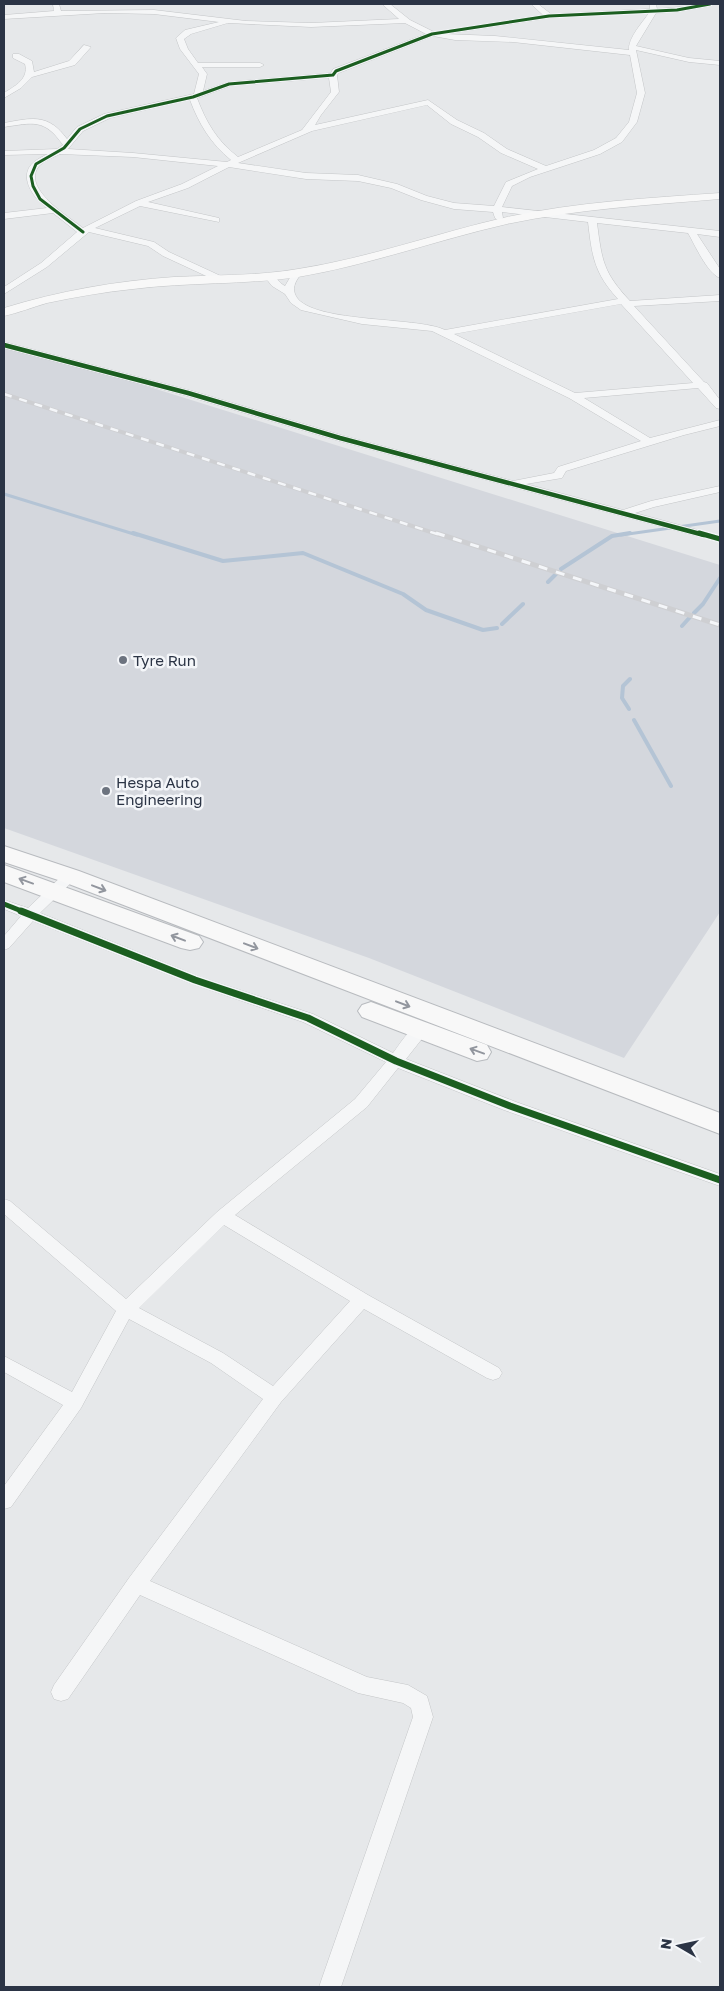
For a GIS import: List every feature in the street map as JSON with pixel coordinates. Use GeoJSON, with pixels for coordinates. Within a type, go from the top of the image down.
{"type":"FeatureCollection","features":[{"type":"Feature","properties":{"kind":"highway"},"geometry":{"type":"LineString","coordinates":[[4,854],[62,884],[420,1031],[720,1139]]}},
{"type":"Feature","properties":{"kind":"highway"},"geometry":{"type":"LineString","coordinates":[[4,873],[62,884],[720,1124]]}},
{"type":"Feature","properties":{"kind":"street"},"geometry":{"type":"LineString","coordinates":[[56,4],[58,13]]}},
{"type":"Feature","properties":{"kind":"street"},"geometry":{"type":"LineString","coordinates":[[386,4],[404,21],[432,34],[464,39],[486,37],[633,50],[689,60],[720,63]]}},
{"type":"Feature","properties":{"kind":"street"},"geometry":{"type":"LineString","coordinates":[[534,4],[549,16]]}},
{"type":"Feature","properties":{"kind":"street"},"geometry":{"type":"LineString","coordinates":[[4,125],[41,120],[64,131],[79,130],[107,116],[195,96],[235,83],[333,75],[335,72],[432,34],[549,16],[653,7],[677,10],[710,4]]}},
{"type":"Feature","properties":{"kind":"street"},"geometry":{"type":"LineString","coordinates":[[500,222],[497,209],[509,184],[597,152],[619,140],[633,122],[640,93],[633,50],[640,31],[653,7]]}},
{"type":"Feature","properties":{"kind":"street"},"geometry":{"type":"LineString","coordinates":[[4,17],[113,11],[154,12],[233,21],[311,25],[404,21]]}},
{"type":"Feature","properties":{"kind":"street"},"geometry":{"type":"LineString","coordinates":[[233,21],[188,32],[181,36],[181,43],[203,74],[195,96],[211,138],[233,162]]}},
{"type":"Feature","properties":{"kind":"street"},"geometry":{"type":"LineString","coordinates":[[28,76],[72,63],[87,47]]}},
{"type":"Feature","properties":{"kind":"street"},"geometry":{"type":"LineString","coordinates":[[4,96],[22,85],[28,76],[29,63],[16,56]]}},
{"type":"Feature","properties":{"kind":"street"},"geometry":{"type":"LineString","coordinates":[[195,65],[260,65]]}},
{"type":"Feature","properties":{"kind":"street"},"geometry":{"type":"LineString","coordinates":[[309,129],[317,114],[335,92],[333,75]]}},
{"type":"Feature","properties":{"kind":"street"},"geometry":{"type":"LineString","coordinates":[[4,292],[44,264],[85,231],[139,203],[185,186],[233,162],[297,136],[309,129],[428,102],[454,122],[504,151],[546,169]]}},
{"type":"Feature","properties":{"kind":"street"},"geometry":{"type":"LineString","coordinates":[[9,117],[16,123]]}},
{"type":"Feature","properties":{"kind":"street"},"geometry":{"type":"LineString","coordinates":[[54,127],[67,145]]}},
{"type":"Feature","properties":{"kind":"street"},"geometry":{"type":"LineString","coordinates":[[79,130],[67,145],[36,164],[32,176],[37,195],[85,231],[151,244],[166,254],[220,280]]}},
{"type":"Feature","properties":{"kind":"street"},"geometry":{"type":"LineString","coordinates":[[4,152],[59,151],[233,162],[306,176],[367,179],[394,186],[443,204],[466,208],[497,209],[720,234]]}},
{"type":"Feature","properties":{"kind":"street"},"geometry":{"type":"LineString","coordinates":[[4,312],[43,301],[96,290],[148,283],[220,280],[297,273],[333,266],[500,222],[540,214],[584,208],[720,196]]}},
{"type":"Feature","properties":{"kind":"street"},"geometry":{"type":"LineString","coordinates":[[139,203],[216,220]]}},
{"type":"Feature","properties":{"kind":"street"},"geometry":{"type":"LineString","coordinates":[[4,216],[55,210]]}},
{"type":"Feature","properties":{"kind":"street"},"geometry":{"type":"LineString","coordinates":[[592,221],[601,272],[624,302],[703,385],[720,406]]}},
{"type":"Feature","properties":{"kind":"street"},"geometry":{"type":"LineString","coordinates":[[691,231],[708,260],[720,275]]}},
{"type":"Feature","properties":{"kind":"street"},"geometry":{"type":"LineString","coordinates":[[297,273],[290,283],[290,292],[294,301],[304,308],[325,314],[400,326],[434,328],[573,396],[649,442]]}},
{"type":"Feature","properties":{"kind":"street"},"geometry":{"type":"LineString","coordinates":[[269,276],[275,284],[290,292]]}},
{"type":"Feature","properties":{"kind":"street"},"geometry":{"type":"LineString","coordinates":[[444,334],[624,302],[720,298]]}},
{"type":"Feature","properties":{"kind":"street"},"geometry":{"type":"LineString","coordinates":[[4,345],[188,393],[340,438],[720,539]]}},
{"type":"Feature","properties":{"kind":"street"},"geometry":{"type":"LineString","coordinates":[[573,396],[703,385]]}},
{"type":"Feature","properties":{"kind":"street"},"geometry":{"type":"LineString","coordinates":[[583,502],[564,483],[562,470],[649,442],[720,423]]}},
{"type":"Feature","properties":{"kind":"street"},"geometry":{"type":"LineString","coordinates":[[512,483],[564,483]]}},
{"type":"Feature","properties":{"kind":"street"},"geometry":{"type":"LineString","coordinates":[[624,513],[651,504],[720,489]]}},
{"type":"Feature","properties":{"kind":"street"},"geometry":{"type":"LineString","coordinates":[[4,945],[31,914],[62,884]]}},
{"type":"Feature","properties":{"kind":"street"},"geometry":{"type":"LineString","coordinates":[[4,904],[195,980],[308,1018],[396,1061],[572,1129],[720,1180]]}},
{"type":"Feature","properties":{"kind":"street"},"geometry":{"type":"LineString","coordinates":[[4,1501],[75,1403],[126,1309],[223,1216],[361,1103],[420,1031]]}},
{"type":"Feature","properties":{"kind":"street"},"geometry":{"type":"LineString","coordinates":[[4,1205],[126,1309],[217,1358],[275,1397]]}},
{"type":"Feature","properties":{"kind":"street"},"geometry":{"type":"LineString","coordinates":[[223,1216],[362,1300],[492,1373]]}},
{"type":"Feature","properties":{"kind":"street"},"geometry":{"type":"LineString","coordinates":[[60,1692],[136,1584],[275,1397],[362,1300]]}},
{"type":"Feature","properties":{"kind":"street"},"geometry":{"type":"LineString","coordinates":[[4,1364],[75,1403]]}},
{"type":"Feature","properties":{"kind":"street"},"geometry":{"type":"LineString","coordinates":[[136,1584],[365,1686],[408,1694],[420,1703],[423,1718],[330,1987]]}},
{"type":"Feature","properties":{"kind":"shaded area"},"geometry":{"type":"Polygon","coordinates":[[[4,347],[124,379],[720,565],[720,912],[624,1058],[369,958],[4,828],[4,347]]]}},
{"type":"Feature","properties":{"kind":"waterway"},"geometry":{"type":"LineString","coordinates":[[4,494],[137,535]]}},
{"type":"Feature","properties":{"kind":"waterway"},"geometry":{"type":"LineString","coordinates":[[621,535],[720,521]]}},
{"type":"Feature","properties":{"kind":"waterway"},"geometry":{"type":"LineString","coordinates":[[133,533],[223,561],[303,553],[403,594],[426,610],[483,630],[497,628]]}},
{"type":"Feature","properties":{"kind":"waterway"},"geometry":{"type":"LineString","coordinates":[[561,569],[612,536],[630,533]]}},
{"type":"Feature","properties":{"kind":"waterway"},"geometry":{"type":"LineString","coordinates":[[548,582],[556,574]]}},
{"type":"Feature","properties":{"kind":"waterway"},"geometry":{"type":"LineString","coordinates":[[694,613],[703,604],[720,578]]}},
{"type":"Feature","properties":{"kind":"waterway"},"geometry":{"type":"LineString","coordinates":[[502,624],[523,604]]}},
{"type":"Feature","properties":{"kind":"waterway"},"geometry":{"type":"LineString","coordinates":[[682,626],[691,616]]}},
{"type":"Feature","properties":{"kind":"waterway"},"geometry":{"type":"LineString","coordinates":[[629,709],[622,698],[623,686],[630,679]]}},
{"type":"Feature","properties":{"kind":"waterway"},"geometry":{"type":"LineString","coordinates":[[634,720],[671,786]]}},
{"type":"Feature","properties":{"kind":"railway"},"geometry":{"type":"LineString","coordinates":[[4,394],[440,535]]}},
{"type":"Feature","properties":{"kind":"railway"},"geometry":{"type":"LineString","coordinates":[[436,533],[720,625]]}},
{"type":"Feature","properties":{"kind":"cycle path"},"geometry":{"type":"LineString","coordinates":[[83,232],[40,199],[33,186],[31,176],[36,164],[64,148],[80,129],[107,116],[193,97],[229,84],[333,75],[336,71],[432,34],[549,16],[677,10],[710,4]]}},
{"type":"Feature","properties":{"kind":"cycle path"},"geometry":{"type":"LineString","coordinates":[[4,345],[188,393],[340,438],[720,539]]}},
{"type":"Feature","properties":{"kind":"cycle path"},"geometry":{"type":"LineString","coordinates":[[4,904],[195,980],[308,1018],[396,1061],[510,1106],[720,1180]]}},
{"type":"Feature","properties":{"kind":"place","name":"Tyre Run"},"geometry":{"type":"Point","coordinates":[123,660]}},
{"type":"Feature","properties":{"kind":"place","name":"Hespa Auto Engineering"},"geometry":{"type":"Point","coordinates":[106,791]}}]}
